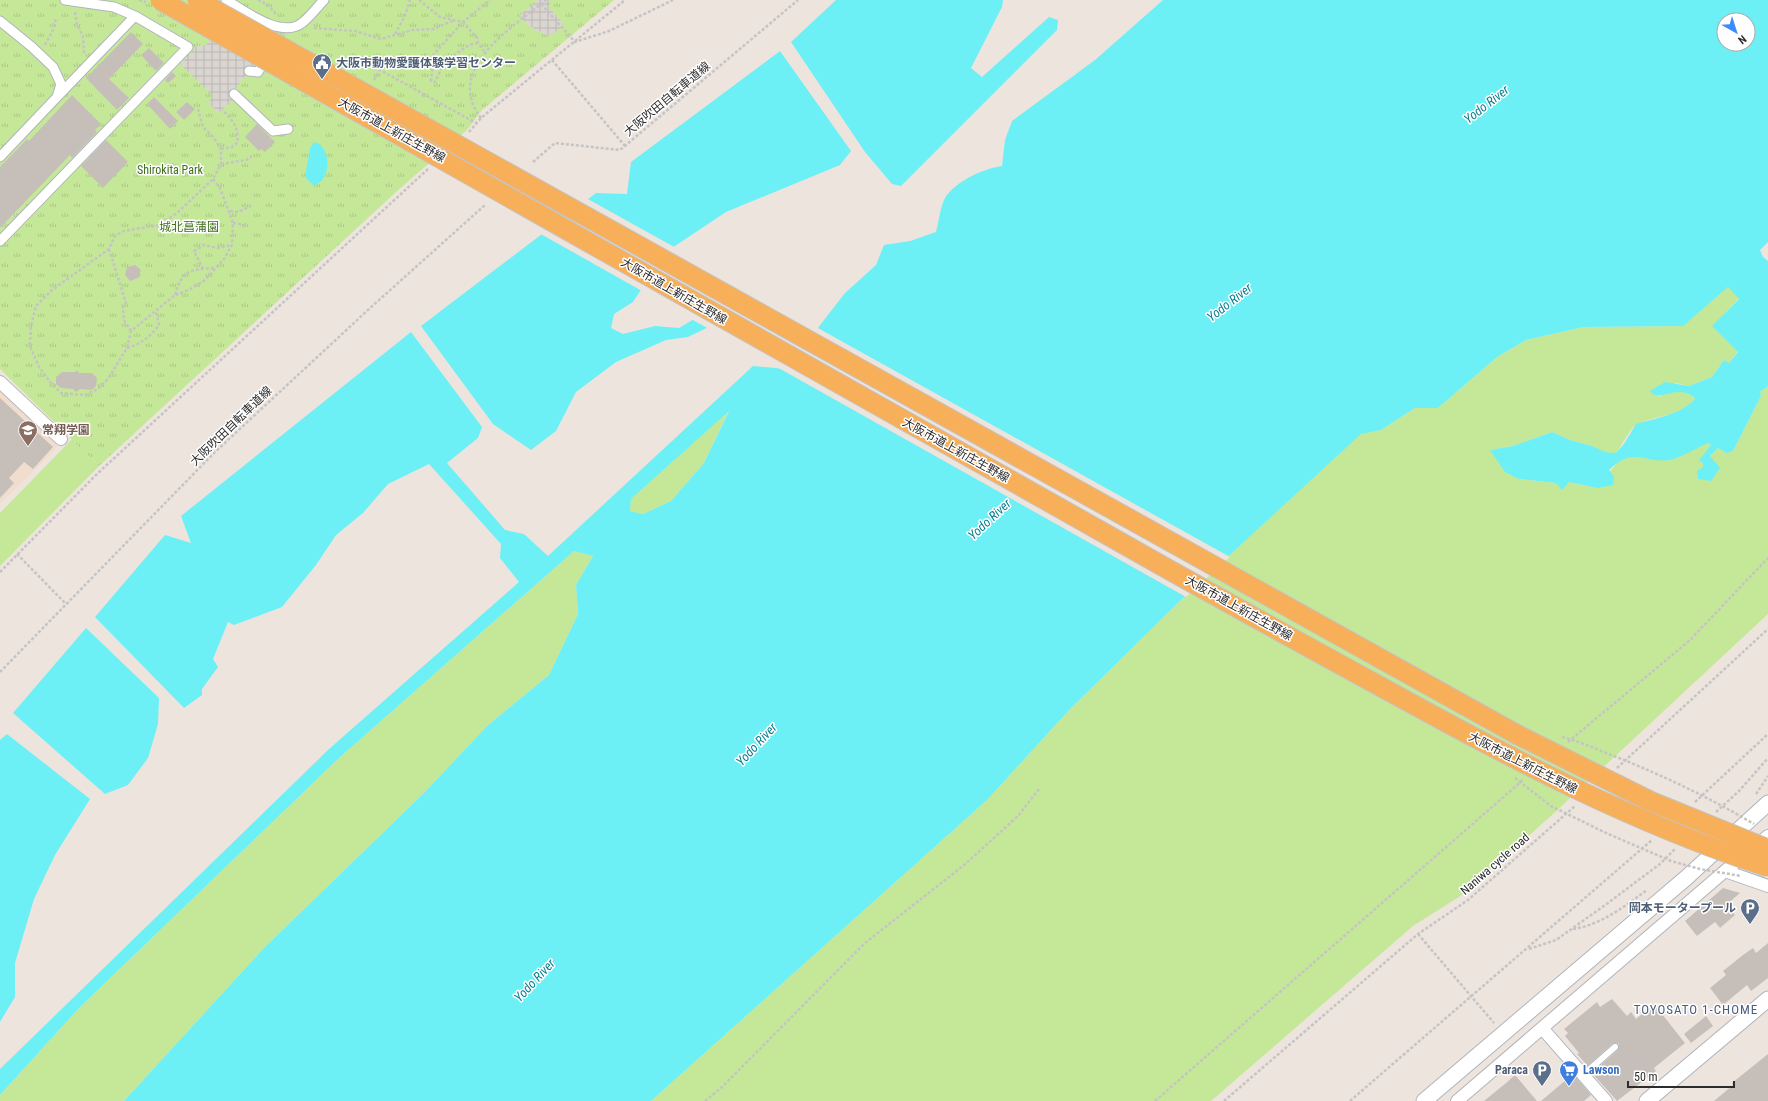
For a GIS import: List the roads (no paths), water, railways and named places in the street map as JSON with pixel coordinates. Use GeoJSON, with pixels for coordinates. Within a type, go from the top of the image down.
{"type":"FeatureCollection","features":[{"type":"Feature","properties":{"kind":"main road","name":"大阪市道上新庄生野線"},"geometry":{"type":"LineString","coordinates":[[160,0],[857,395],[1238,609],[1504,755],[1619,810],[1684,838],[1768,867]]}},
{"type":"Feature","properties":{"kind":"main road","name":"大阪市道上新庄生野線"},"geometry":{"type":"LineString","coordinates":[[197,0],[1516,734],[1650,801],[1768,849]]}},
{"type":"Feature","properties":{"kind":"street"},"geometry":{"type":"LineString","coordinates":[[226,0],[272,26],[282,28],[301,24],[324,0]]}},
{"type":"Feature","properties":{"kind":"street"},"geometry":{"type":"LineString","coordinates":[[0,241],[190,48],[135,16],[114,7],[69,1]]}},
{"type":"Feature","properties":{"kind":"street"},"geometry":{"type":"LineString","coordinates":[[0,157],[135,16]]}},
{"type":"Feature","properties":{"kind":"street"},"geometry":{"type":"LineString","coordinates":[[212,19],[220,24]]}},
{"type":"Feature","properties":{"kind":"street"},"geometry":{"type":"LineString","coordinates":[[0,21],[39,53],[53,67],[61,84],[57,98]]}},
{"type":"Feature","properties":{"kind":"street"},"geometry":{"type":"LineString","coordinates":[[249,71],[258,72],[282,28]]}},
{"type":"Feature","properties":{"kind":"street"},"geometry":{"type":"LineString","coordinates":[[234,94],[273,131],[288,129]]}},
{"type":"Feature","properties":{"kind":"street"},"geometry":{"type":"LineString","coordinates":[[0,382],[62,439]]}},
{"type":"Feature","properties":{"kind":"street"},"geometry":{"type":"LineString","coordinates":[[1424,1101],[1502,1033],[1686,878],[1768,803]]}},
{"type":"Feature","properties":{"kind":"street"},"geometry":{"type":"LineString","coordinates":[[1457,1101],[1725,871],[1768,836]]}},
{"type":"Feature","properties":{"kind":"street"},"geometry":{"type":"LineString","coordinates":[[1725,871],[1768,886]]}},
{"type":"Feature","properties":{"kind":"street"},"geometry":{"type":"LineString","coordinates":[[1647,1101],[1768,999]]}},
{"type":"Feature","properties":{"kind":"street"},"geometry":{"type":"LineString","coordinates":[[1542,1028],[1606,1101]]}},
{"type":"Feature","properties":{"kind":"lane"},"geometry":{"type":"LineString","coordinates":[[1582,1075],[1615,1047]]}},
{"type":"Feature","properties":{"kind":"water"},"geometry":{"type":"Polygon","coordinates":[[[836,0],[1003,0],[1002,7],[971,68],[982,77],[1049,17],[1058,20],[1057,30],[901,186],[892,184],[865,152],[791,42],[836,0]]]}},
{"type":"Feature","properties":{"kind":"water","name":"Yodo River"},"geometry":{"type":"Polygon","coordinates":[[[1163,0],[1768,0],[1768,242],[1760,250],[1763,257],[1768,261],[1768,386],[1760,392],[1761,396],[1733,451],[1727,453],[1718,448],[1710,456],[1720,468],[1711,481],[1698,479],[1697,471],[1703,467],[1703,463],[1699,460],[1711,445],[1708,443],[1674,459],[1656,460],[1633,457],[1626,459],[1609,470],[1614,477],[1613,485],[1597,488],[1569,482],[1562,490],[1556,483],[1519,479],[1505,472],[1490,450],[1513,446],[1552,432],[1605,452],[1616,453],[1624,444],[1636,424],[1677,412],[1684,408],[1695,398],[1682,392],[1658,395],[1650,391],[1665,382],[1689,386],[1712,377],[1724,360],[1729,363],[1738,352],[1712,326],[1739,299],[1728,287],[1683,326],[1583,327],[1526,340],[1497,357],[1438,408],[1415,408],[1381,430],[1361,434],[1182,599],[1070,709],[987,800],[651,1101],[124,1101],[264,948],[426,791],[487,726],[549,675],[578,614],[576,585],[593,556],[574,551],[339,758],[79,1008],[0,1095],[0,1069],[329,749],[519,582],[500,558],[501,544],[429,464],[388,484],[363,513],[336,535],[316,565],[282,607],[234,625],[228,622],[213,659],[218,667],[202,689],[202,695],[184,708],[95,617],[165,535],[191,543],[181,516],[411,332],[482,427],[478,438],[447,463],[505,530],[524,534],[548,556],[753,366],[786,369],[845,293],[876,265],[884,245],[910,241],[936,232],[943,202],[956,186],[978,173],[1002,166],[1005,140],[1012,121],[1095,60],[1163,0]],[[729,411],[631,499],[630,511],[643,514],[671,501],[704,463],[729,411]]]}},
{"type":"Feature","properties":{"kind":"water"},"geometry":{"type":"Polygon","coordinates":[[[780,51],[851,151],[840,165],[726,212],[666,252],[633,302],[614,314],[611,328],[623,334],[655,326],[679,328],[726,300],[742,311],[688,337],[666,340],[616,362],[576,392],[556,431],[531,450],[493,424],[421,326],[596,193],[627,194],[631,162],[780,51]]]}},
{"type":"Feature","properties":{"kind":"water"},"geometry":{"type":"Polygon","coordinates":[[[314,142],[320,145],[324,150],[327,156],[327,164],[324,178],[319,183],[313,185],[305,177],[310,148],[314,142]]]}},
{"type":"Feature","properties":{"kind":"water"},"geometry":{"type":"Polygon","coordinates":[[[86,628],[159,698],[158,724],[148,758],[128,785],[105,794],[13,713],[86,628]]]}},
{"type":"Feature","properties":{"kind":"water"},"geometry":{"type":"Polygon","coordinates":[[[7,734],[90,799],[55,855],[34,899],[15,963],[15,997],[0,1022],[0,740],[7,734]]]}},
{"type":"Feature","properties":{"kind":"place","name":"大阪市動物愛護体験学習センター"},"geometry":{"type":"Point","coordinates":[322,80]}},
{"type":"Feature","properties":{"kind":"place","name":"常翔学園"},"geometry":{"type":"Point","coordinates":[28,447]}},
{"type":"Feature","properties":{"kind":"place","name":"岡本モータープール"},"geometry":{"type":"Point","coordinates":[1750,925]}},
{"type":"Feature","properties":{"kind":"place","name":"Paraca"},"geometry":{"type":"Point","coordinates":[1542,1087]}},
{"type":"Feature","properties":{"kind":"place","name":"Lawson"},"geometry":{"type":"Point","coordinates":[1569,1087]}},
{"type":"Feature","properties":{"kind":"district","name":"TOYOSATO 1-CHOME"},"geometry":{"type":"Point","coordinates":[1696,1009]}},
{"type":"Feature","properties":{"kind":"park label","name":"Shirokita Park"},"geometry":{"type":"Point","coordinates":[170,170]}},
{"type":"Feature","properties":{"kind":"park label","name":"城北菖蒲園"},"geometry":{"type":"Point","coordinates":[189,227]}}]}
